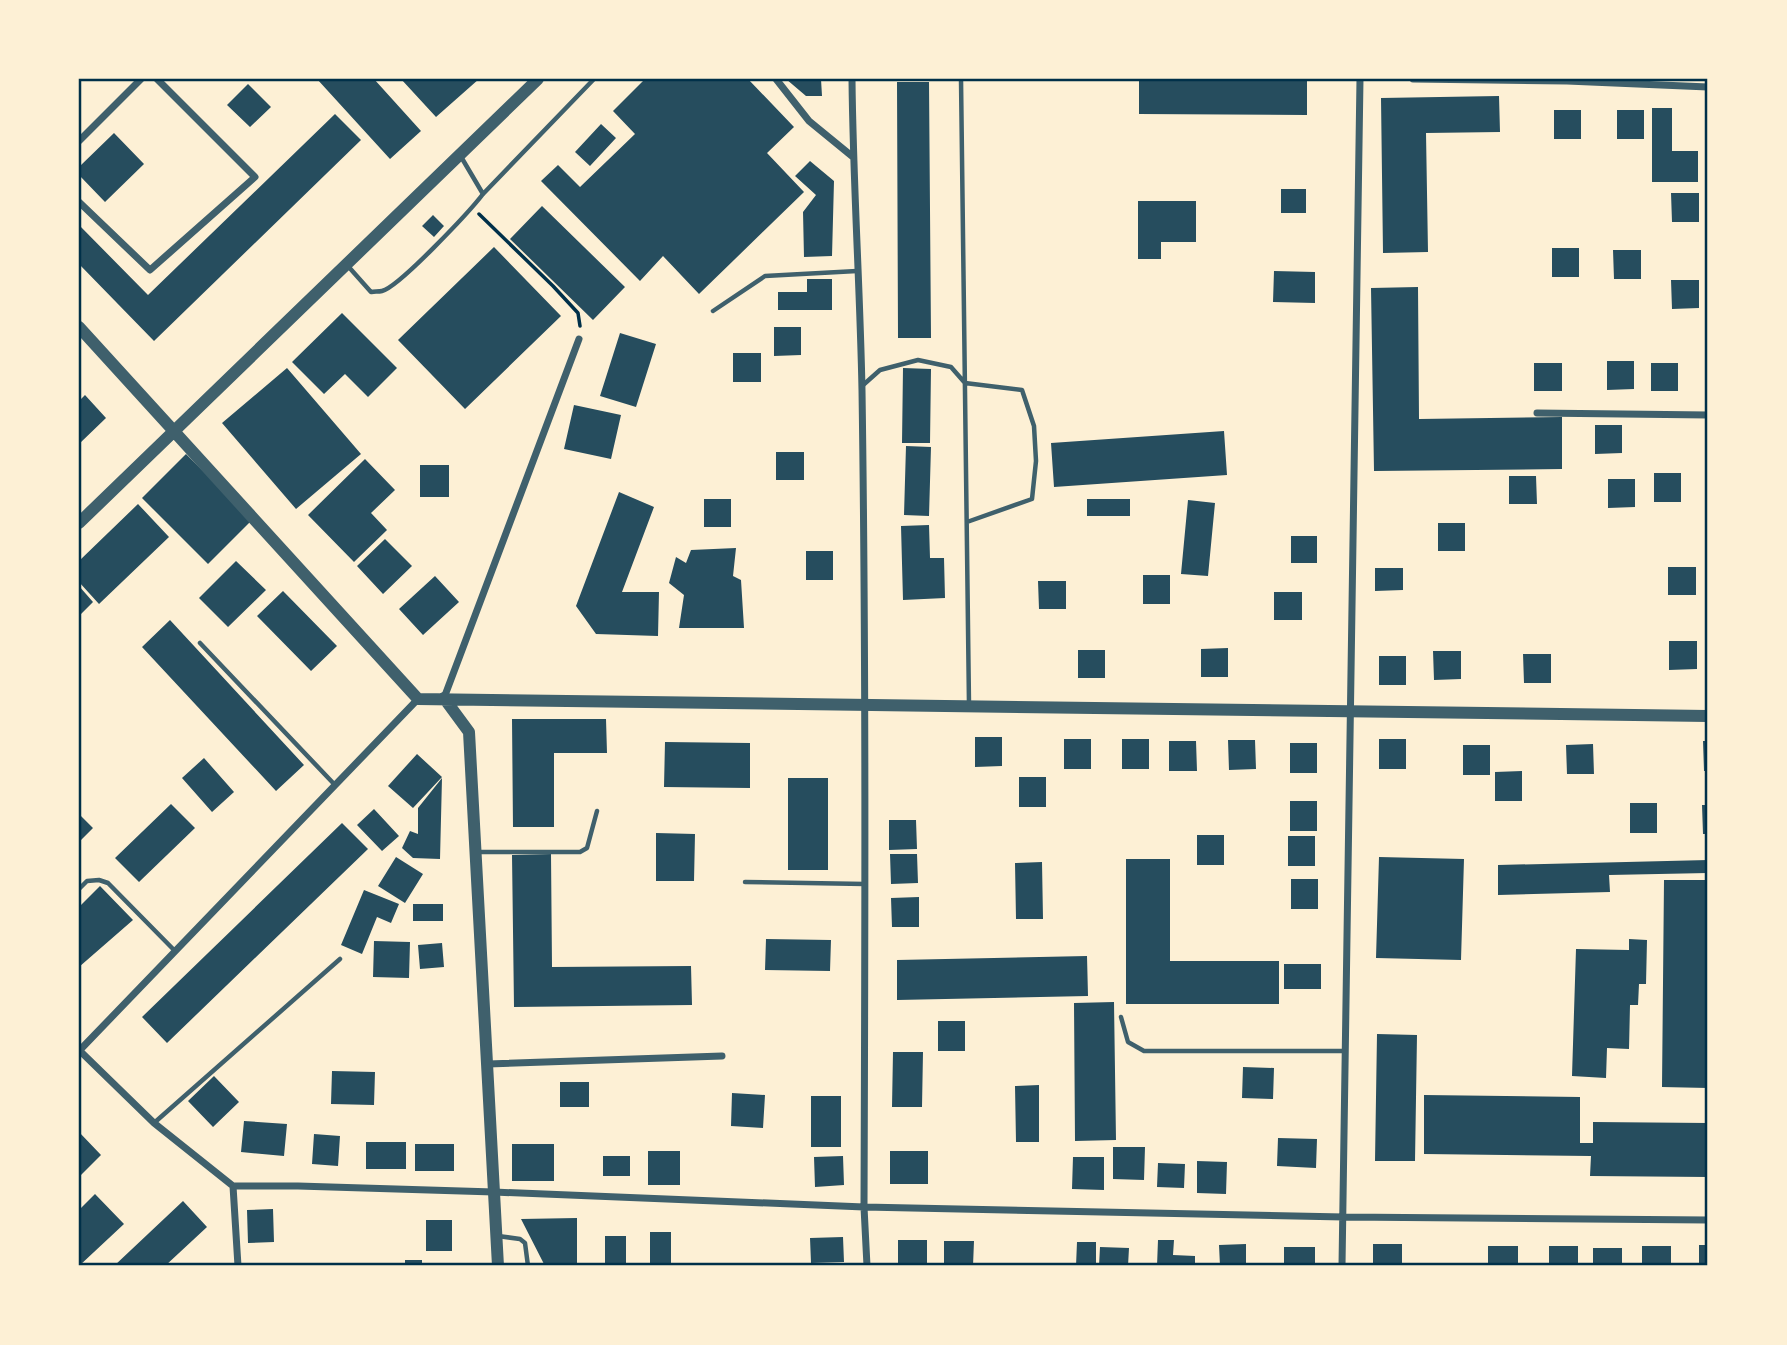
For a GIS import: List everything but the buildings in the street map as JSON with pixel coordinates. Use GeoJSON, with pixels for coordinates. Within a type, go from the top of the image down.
{"type":"FeatureCollection","features":[{"type":"Feature","properties":{"kind":"street"},"geometry":{"type":"LineString","coordinates":[[79,141],[141,79]]}},
{"type":"Feature","properties":{"kind":"street"},"geometry":{"type":"LineString","coordinates":[[79,202],[150,270],[255,177],[157,79]]}},
{"type":"Feature","properties":{"kind":"street"},"geometry":{"type":"LineString","coordinates":[[776,79],[809,121],[853,158]]}},
{"type":"Feature","properties":{"kind":"street"},"geometry":{"type":"LineString","coordinates":[[852,79],[862,387],[865,705],[864,1207],[867,1266]]}},
{"type":"Feature","properties":{"kind":"street"},"geometry":{"type":"LineString","coordinates":[[1342,1266],[1360,79]]}},
{"type":"Feature","properties":{"kind":"street"},"geometry":{"type":"LineString","coordinates":[[1413,79],[1567,81],[1708,87]]}},
{"type":"Feature","properties":{"kind":"street"},"geometry":{"type":"LineString","coordinates":[[79,523],[535,80]]}},
{"type":"Feature","properties":{"kind":"street"},"geometry":{"type":"LineString","coordinates":[[79,327],[418,699]]}},
{"type":"Feature","properties":{"kind":"street"},"geometry":{"type":"LineString","coordinates":[[444,698],[579,339]]}},
{"type":"Feature","properties":{"kind":"street"},"geometry":{"type":"LineString","coordinates":[[1538,413],[1708,415]]}},
{"type":"Feature","properties":{"kind":"street"},"geometry":{"type":"LineString","coordinates":[[444,698],[469,732],[498,1266]]}},
{"type":"Feature","properties":{"kind":"street"},"geometry":{"type":"LineString","coordinates":[[1708,716],[418,699],[79,1051],[154,1122],[233,1186],[495,1192],[864,1207],[1344,1217],[1708,1220]]}},
{"type":"Feature","properties":{"kind":"street"},"geometry":{"type":"LineString","coordinates":[[488,1064],[722,1056]]}},
{"type":"Feature","properties":{"kind":"street"},"geometry":{"type":"LineString","coordinates":[[233,1186],[238,1266]]}},
{"type":"Feature","properties":{"kind":"lane"},"geometry":{"type":"LineString","coordinates":[[346,264],[371,292],[383,291],[401,278],[472,208],[594,79]]}},
{"type":"Feature","properties":{"kind":"lane"},"geometry":{"type":"LineString","coordinates":[[961,79],[969,706]]}},
{"type":"Feature","properties":{"kind":"lane"},"geometry":{"type":"LineString","coordinates":[[460,154],[483,194]]}},
{"type":"Feature","properties":{"kind":"lane"},"geometry":{"type":"LineString","coordinates":[[713,311],[765,276],[857,271]]}},
{"type":"Feature","properties":{"kind":"lane"},"geometry":{"type":"LineString","coordinates":[[862,387],[880,370],[918,360],[951,367],[965,383],[1022,390],[1034,426],[1036,461],[1032,499],[967,522]]}},
{"type":"Feature","properties":{"kind":"lane"},"geometry":{"type":"LineString","coordinates":[[200,643],[335,785]]}},
{"type":"Feature","properties":{"kind":"lane"},"geometry":{"type":"LineString","coordinates":[[476,852],[580,852],[587,848],[597,811]]}},
{"type":"Feature","properties":{"kind":"lane"},"geometry":{"type":"LineString","coordinates":[[79,889],[87,881],[99,880],[108,883],[175,951]]}},
{"type":"Feature","properties":{"kind":"lane"},"geometry":{"type":"LineString","coordinates":[[745,883],[865,884]]}},
{"type":"Feature","properties":{"kind":"lane"},"geometry":{"type":"LineString","coordinates":[[154,1122],[340,959]]}},
{"type":"Feature","properties":{"kind":"lane"},"geometry":{"type":"LineString","coordinates":[[1121,1017],[1128,1042],[1144,1051],[1345,1051]]}},
{"type":"Feature","properties":{"kind":"lane"},"geometry":{"type":"LineString","coordinates":[[497,1236],[520,1239],[525,1243],[528,1266]]}},
{"type":"Feature","properties":{"kind":"path"},"geometry":{"type":"LineString","coordinates":[[472,208],[553,285],[578,313],[579,339]]}}]}
